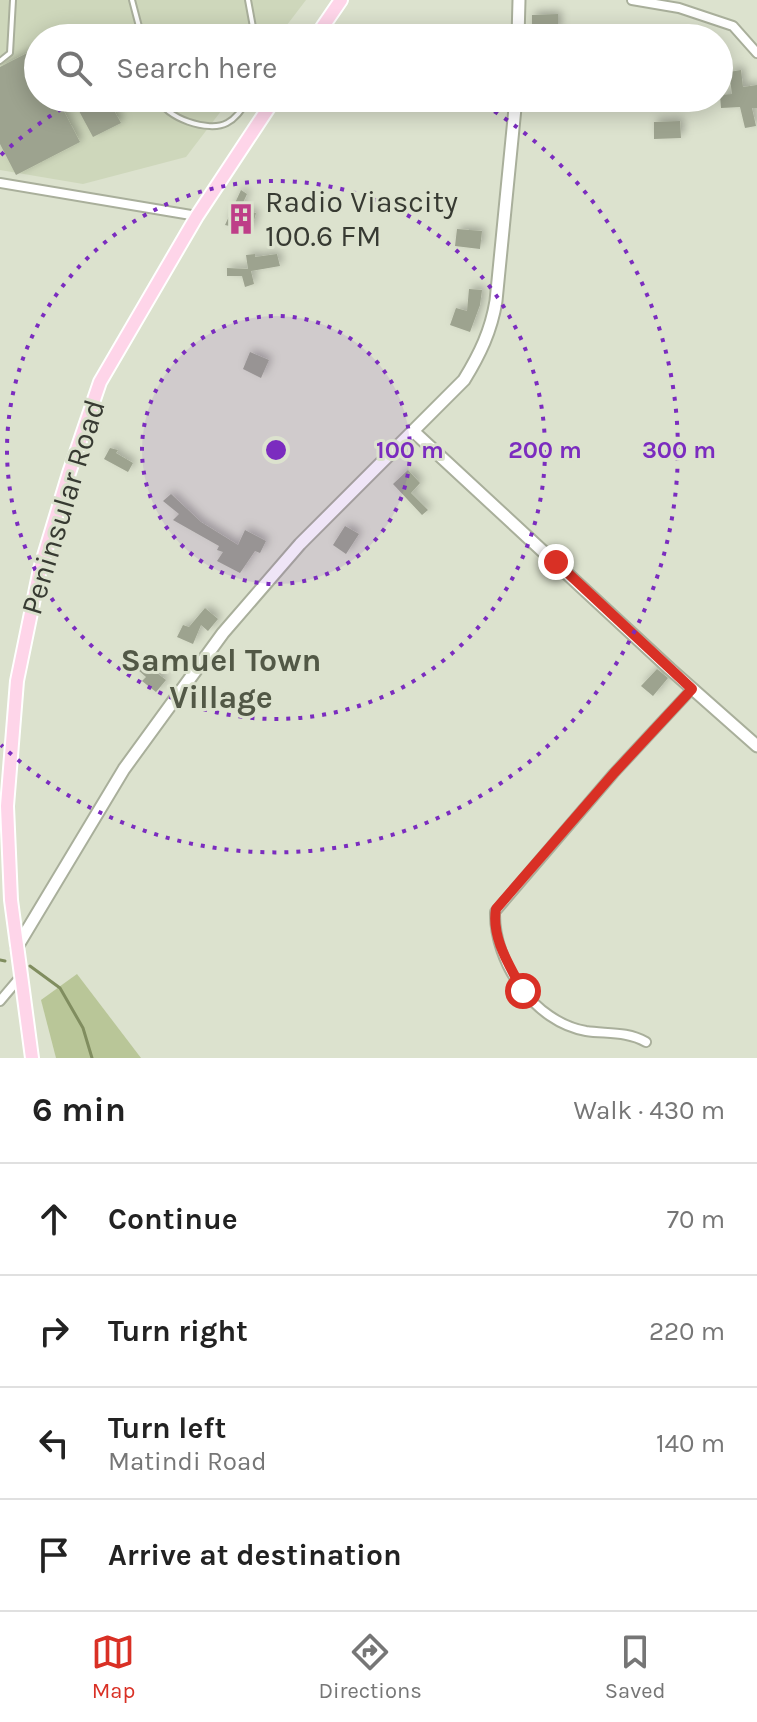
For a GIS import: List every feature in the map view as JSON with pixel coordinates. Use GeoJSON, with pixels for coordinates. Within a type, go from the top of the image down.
{"type":"FeatureCollection","features":[{"type":"Feature","properties":{"kind":"main road"},"geometry":{"type":"LineString","coordinates":[[325,24],[341,0]]}},
{"type":"Feature","properties":{"kind":"main road","name":"Peninsular Road"},"geometry":{"type":"LineString","coordinates":[[32,1058],[8,859],[9,761],[17,681],[40,569],[100,382],[197,216],[266,112]]}},
{"type":"Feature","properties":{"kind":"street"},"geometry":{"type":"LineString","coordinates":[[518,24],[519,0]]}},
{"type":"Feature","properties":{"kind":"street"},"geometry":{"type":"LineString","coordinates":[[632,0],[679,8],[727,24]]}},
{"type":"Feature","properties":{"kind":"street"},"geometry":{"type":"LineString","coordinates":[[733,26],[757,53]]}},
{"type":"Feature","properties":{"kind":"street"},"geometry":{"type":"LineString","coordinates":[[17,947],[124,769],[189,677],[248,602],[300,544],[464,380],[481,353],[492,324],[515,112]]}},
{"type":"Feature","properties":{"kind":"street"},"geometry":{"type":"LineString","coordinates":[[0,183],[197,216]]}},
{"type":"Feature","properties":{"kind":"street"},"geometry":{"type":"LineString","coordinates":[[413,431],[757,746]]}},
{"type":"Feature","properties":{"kind":"street"},"geometry":{"type":"LineString","coordinates":[[646,1042],[632,1035],[585,1031],[563,1025],[546,1015],[523,991],[507,962],[500,947],[495,912],[614,773],[692,689]]}},
{"type":"Feature","properties":{"kind":"street"},"geometry":{"type":"LineString","coordinates":[[0,1001],[22,974]]}},
{"type":"Feature","properties":{"kind":"lane"},"geometry":{"type":"LineString","coordinates":[[0,61],[10,53],[13,0]]}},
{"type":"Feature","properties":{"kind":"lane"},"geometry":{"type":"LineString","coordinates":[[132,0],[138,24]]}},
{"type":"Feature","properties":{"kind":"lane"},"geometry":{"type":"LineString","coordinates":[[248,0],[252,24]]}},
{"type":"Feature","properties":{"kind":"lane"},"geometry":{"type":"LineString","coordinates":[[172,112],[209,127],[227,123],[239,112]]}},
{"type":"Feature","properties":{"kind":"shaded area"},"geometry":{"type":"Polygon","coordinates":[[[0,0],[306,0],[288,24],[24,24],[24,112],[220,112],[186,157],[83,184],[0,170],[0,0]]]}},
{"type":"Feature","properties":{"kind":"shaded area"},"geometry":{"type":"Polygon","coordinates":[[[77,974],[141,1058],[56,1058],[41,1000],[77,974]]]}},
{"type":"Feature","properties":{"kind":"building"},"geometry":{"type":"Polygon","coordinates":[[[558,14],[558,24],[532,24],[532,15],[558,14]]]}},
{"type":"Feature","properties":{"kind":"building"},"geometry":{"type":"Polygon","coordinates":[[[24,55],[24,112],[64,112],[80,142],[16,175],[0,144],[0,67],[24,55]]]}},
{"type":"Feature","properties":{"kind":"building"},"geometry":{"type":"Polygon","coordinates":[[[741,70],[743,87],[757,85],[757,108],[752,108],[756,126],[745,128],[740,107],[733,107],[733,71],[741,70]]]}},
{"type":"Feature","properties":{"kind":"building"},"geometry":{"type":"Polygon","coordinates":[[[80,112],[115,112],[121,123],[93,137],[80,112]]]}},
{"type":"Feature","properties":{"kind":"building"},"geometry":{"type":"Polygon","coordinates":[[[680,121],[681,138],[654,139],[654,122],[680,121]]]}},
{"type":"Feature","properties":{"kind":"building","name":"Radio Viascity 100.6 FM"},"geometry":{"type":"Polygon","coordinates":[[[241,190],[247,194],[240,209],[256,213],[251,231],[225,225],[241,190]]]}},
{"type":"Feature","properties":{"kind":"building"},"geometry":{"type":"Polygon","coordinates":[[[457,229],[482,231],[480,249],[455,246],[457,229]]]}},
{"type":"Feature","properties":{"kind":"building"},"geometry":{"type":"Polygon","coordinates":[[[255,254],[255,257],[277,254],[280,266],[251,271],[254,284],[245,287],[242,276],[227,276],[227,268],[248,269],[246,255],[255,254]]]}},
{"type":"Feature","properties":{"kind":"building"},"geometry":{"type":"Polygon","coordinates":[[[469,289],[482,290],[470,332],[450,325],[456,308],[467,311],[469,289]]]}},
{"type":"Feature","properties":{"kind":"building"},"geometry":{"type":"Polygon","coordinates":[[[250,352],[269,360],[261,378],[243,369],[250,352]]]}},
{"type":"Feature","properties":{"kind":"building"},"geometry":{"type":"Polygon","coordinates":[[[110,448],[118,450],[116,453],[133,463],[128,472],[104,459],[110,448]]]}},
{"type":"Feature","properties":{"kind":"building"},"geometry":{"type":"Polygon","coordinates":[[[408,470],[420,483],[411,493],[428,510],[422,515],[393,484],[408,470]]]}},
{"type":"Feature","properties":{"kind":"building"},"geometry":{"type":"Polygon","coordinates":[[[171,494],[201,522],[238,545],[245,530],[266,541],[260,553],[255,551],[240,573],[217,561],[223,552],[217,550],[219,546],[173,520],[179,514],[163,501],[171,494]]]}},
{"type":"Feature","properties":{"kind":"building"},"geometry":{"type":"Polygon","coordinates":[[[345,526],[359,534],[346,554],[333,545],[345,526]]]}},
{"type":"Feature","properties":{"kind":"building"},"geometry":{"type":"Polygon","coordinates":[[[205,608],[218,619],[208,631],[201,625],[193,644],[177,637],[183,625],[189,627],[205,608]]]}},
{"type":"Feature","properties":{"kind":"building"},"geometry":{"type":"Polygon","coordinates":[[[143,662],[166,680],[156,692],[142,681],[146,677],[137,669],[143,662]]]}},
{"type":"Feature","properties":{"kind":"building"},"geometry":{"type":"Polygon","coordinates":[[[657,669],[668,678],[653,696],[641,686],[657,669]]]}},
{"type":"Feature","properties":{"kind":"waterway"},"geometry":{"type":"LineString","coordinates":[[0,960],[5,961]]}},
{"type":"Feature","properties":{"kind":"waterway"},"geometry":{"type":"LineString","coordinates":[[30,966],[60,988],[83,1028],[92,1058]]}},
{"type":"Feature","properties":{"kind":"place","name":"Radio Viascity 100.6 FM"},"geometry":{"type":"Point","coordinates":[241,219]}},
{"type":"Feature","properties":{"kind":"district","name":"Samuel Town Village"},"geometry":{"type":"Point","coordinates":[221,678]}},
{"type":"Feature","properties":{"kind":"route"},"geometry":{"type":"LineString","coordinates":[[523,991],[500,947],[495,917],[497,906],[692,689],[556,562]]}}]}
